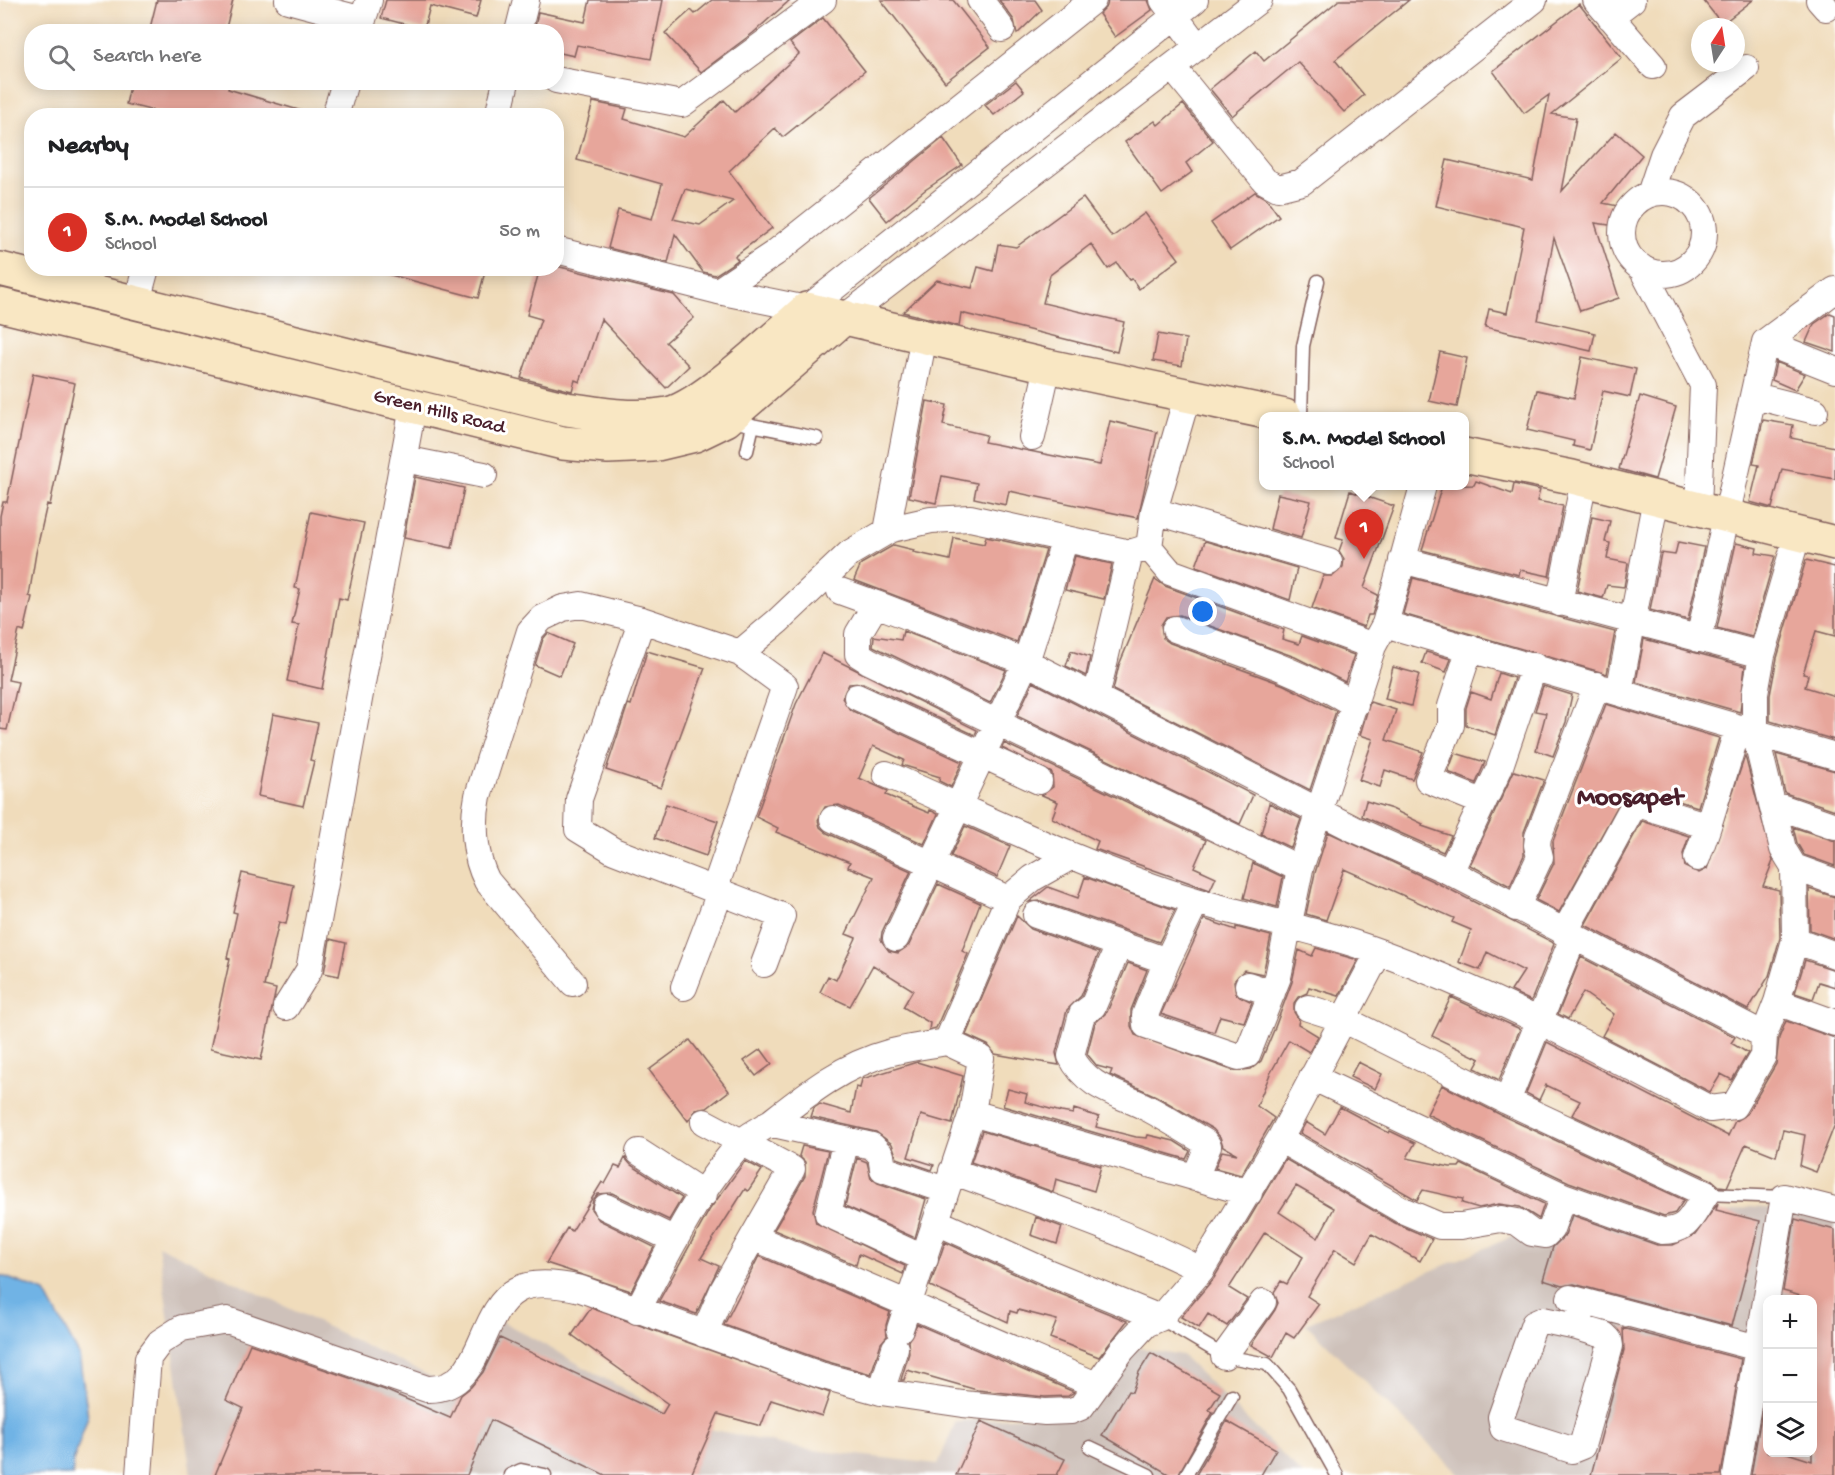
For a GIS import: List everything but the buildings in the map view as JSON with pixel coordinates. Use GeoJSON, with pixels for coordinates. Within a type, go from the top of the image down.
{"type":"FeatureCollection","features":[{"type":"Feature","properties":{"kind":"street"},"geometry":{"type":"LineString","coordinates":[[288,0],[364,17]]}},
{"type":"Feature","properties":{"kind":"street"},"geometry":{"type":"LineString","coordinates":[[520,24],[526,0]]}},
{"type":"Feature","properties":{"kind":"street"},"geometry":{"type":"LineString","coordinates":[[564,82],[682,104],[823,0]]}},
{"type":"Feature","properties":{"kind":"street"},"geometry":{"type":"LineString","coordinates":[[980,0],[1002,29]]}},
{"type":"Feature","properties":{"kind":"street"},"geometry":{"type":"LineString","coordinates":[[718,291],[776,254],[1093,0]]}},
{"type":"Feature","properties":{"kind":"street"},"geometry":{"type":"LineString","coordinates":[[807,309],[1168,8],[1195,0]]}},
{"type":"Feature","properties":{"kind":"street"},"geometry":{"type":"LineString","coordinates":[[845,317],[1259,0]]}},
{"type":"Feature","properties":{"kind":"street"},"geometry":{"type":"LineString","coordinates":[[1173,68],[1265,181],[1278,188],[1302,182],[1534,0]]}},
{"type":"Feature","properties":{"kind":"street"},"geometry":{"type":"LineString","coordinates":[[1632,0],[1603,8],[1653,66]]}},
{"type":"Feature","properties":{"kind":"street"},"geometry":{"type":"LineString","coordinates":[[1168,8],[1197,46]]}},
{"type":"Feature","properties":{"kind":"street"},"geometry":{"type":"LineString","coordinates":[[1650,194],[1663,154],[1683,116],[1746,68]]}},
{"type":"Feature","properties":{"kind":"street"},"geometry":{"type":"LineString","coordinates":[[337,108],[343,90]]}},
{"type":"Feature","properties":{"kind":"street"},"geometry":{"type":"LineString","coordinates":[[500,108],[504,90]]}},
{"type":"Feature","properties":{"kind":"street"},"geometry":{"type":"LineString","coordinates":[[1641,267],[1666,274],[1679,271],[1695,258],[1704,240],[1704,226],[1699,213],[1690,202],[1678,195],[1664,192],[1650,194],[1629,210],[1622,234],[1625,247],[1641,267],[1703,385],[1712,511],[1699,639]]}},
{"type":"Feature","properties":{"kind":"street"},"geometry":{"type":"LineString","coordinates":[[564,252],[718,291],[845,317],[1048,366],[1260,412]]}},
{"type":"Feature","properties":{"kind":"street","name":"Green Hills Road"},"geometry":{"type":"LineString","coordinates":[[0,269],[24,275]]}},
{"type":"Feature","properties":{"kind":"street","name":"Green Hills Road"},"geometry":{"type":"LineString","coordinates":[[30,276],[567,409],[619,417],[668,414],[696,402],[807,309]]}},
{"type":"Feature","properties":{"kind":"street"},"geometry":{"type":"LineString","coordinates":[[137,301],[144,276]]}},
{"type":"Feature","properties":{"kind":"street"},"geometry":{"type":"LineString","coordinates":[[1712,511],[1755,396],[1766,342],[1835,290]]}},
{"type":"Feature","properties":{"kind":"street","name":"Green Hills Road"},"geometry":{"type":"LineString","coordinates":[[0,305],[562,443],[608,447],[653,445],[695,435],[748,430],[845,317]]}},
{"type":"Feature","properties":{"kind":"street"},"geometry":{"type":"LineString","coordinates":[[887,531],[924,336]]}},
{"type":"Feature","properties":{"kind":"street"},"geometry":{"type":"LineString","coordinates":[[1766,342],[1835,370]]}},
{"type":"Feature","properties":{"kind":"street"},"geometry":{"type":"LineString","coordinates":[[1032,437],[1048,366]]}},
{"type":"Feature","properties":{"kind":"street"},"geometry":{"type":"LineString","coordinates":[[1755,396],[1815,411]]}},
{"type":"Feature","properties":{"kind":"street"},"geometry":{"type":"LineString","coordinates":[[1096,697],[1187,397]]}},
{"type":"Feature","properties":{"kind":"street"},"geometry":{"type":"LineString","coordinates":[[286,1007],[309,970],[413,407]]}},
{"type":"Feature","properties":{"kind":"street"},"geometry":{"type":"LineString","coordinates":[[1469,456],[1584,480],[1835,543]]}},
{"type":"Feature","properties":{"kind":"street"},"geometry":{"type":"LineString","coordinates":[[404,459],[484,475]]}},
{"type":"Feature","properties":{"kind":"street"},"geometry":{"type":"LineString","coordinates":[[1559,603],[1584,480]]}},
{"type":"Feature","properties":{"kind":"street"},"geometry":{"type":"LineString","coordinates":[[1196,901],[1167,961],[1145,1016],[1146,1025],[1239,1057],[1247,1055],[1272,993],[1290,924],[1300,869],[1321,811],[1373,646],[1385,624],[1422,490]]}},
{"type":"Feature","properties":{"kind":"street"},"geometry":{"type":"LineString","coordinates":[[1516,908],[1540,857],[1538,837],[1608,689],[1633,622],[1656,498]]}},
{"type":"Feature","properties":{"kind":"street"},"geometry":{"type":"LineString","coordinates":[[1154,511],[1329,562]]}},
{"type":"Feature","properties":{"kind":"street"},"geometry":{"type":"LineString","coordinates":[[740,652],[778,621],[831,588],[850,553],[887,531],[931,520],[970,518],[1065,539],[1139,550],[1170,572],[1373,646]]}},
{"type":"Feature","properties":{"kind":"street"},"geometry":{"type":"LineString","coordinates":[[1697,858],[1746,731],[1762,655],[1798,533]]}},
{"type":"Feature","properties":{"kind":"street"},"geometry":{"type":"LineString","coordinates":[[896,938],[1026,662],[1065,539]]}},
{"type":"Feature","properties":{"kind":"street"},"geometry":{"type":"LineString","coordinates":[[1402,560],[1762,655]]}},
{"type":"Feature","properties":{"kind":"street"},"geometry":{"type":"LineString","coordinates":[[831,588],[1026,662],[1384,844],[1450,873],[1764,1035]]}},
{"type":"Feature","properties":{"kind":"street"},"geometry":{"type":"LineString","coordinates":[[876,604],[858,634],[858,654],[1300,869]]}},
{"type":"Feature","properties":{"kind":"street"},"geometry":{"type":"LineString","coordinates":[[573,983],[487,881],[478,864],[475,813],[530,631],[542,618],[563,608],[581,605],[642,620],[740,652],[785,686],[684,987]]}},
{"type":"Feature","properties":{"kind":"street"},"geometry":{"type":"LineString","coordinates":[[642,620],[579,799],[578,829],[614,850],[782,916],[764,964]]}},
{"type":"Feature","properties":{"kind":"street"},"geometry":{"type":"LineString","coordinates":[[1385,624],[1835,756]]}},
{"type":"Feature","properties":{"kind":"street"},"geometry":{"type":"LineString","coordinates":[[1174,629],[1279,667],[1335,692],[1355,705]]}},
{"type":"Feature","properties":{"kind":"street"},"geometry":{"type":"LineString","coordinates":[[1470,648],[1451,706],[1451,725],[1428,780],[1482,802]]}},
{"type":"Feature","properties":{"kind":"street"},"geometry":{"type":"LineString","coordinates":[[1450,873],[1499,769],[1534,666]]}},
{"type":"Feature","properties":{"kind":"street"},"geometry":{"type":"LineString","coordinates":[[857,697],[1039,781]]}},
{"type":"Feature","properties":{"kind":"street"},"geometry":{"type":"LineString","coordinates":[[886,774],[1072,856],[1196,901],[1290,924],[1379,952],[1539,1019],[1710,1109],[1734,1106],[1762,1056],[1764,1035],[1777,1002],[1795,940],[1794,867],[1783,849],[1772,804],[1746,731]]}},
{"type":"Feature","properties":{"kind":"street"},"geometry":{"type":"LineString","coordinates":[[1507,1101],[1569,935],[1635,803],[1708,826]]}},
{"type":"Feature","properties":{"kind":"street"},"geometry":{"type":"LineString","coordinates":[[1772,804],[1835,826]]}},
{"type":"Feature","properties":{"kind":"street"},"geometry":{"type":"LineString","coordinates":[[833,819],[1008,899]]}},
{"type":"Feature","properties":{"kind":"street"},"geometry":{"type":"LineString","coordinates":[[947,1042],[1008,899],[1033,878],[1072,856]]}},
{"type":"Feature","properties":{"kind":"street"},"geometry":{"type":"LineString","coordinates":[[1794,867],[1835,882]]}},
{"type":"Feature","properties":{"kind":"street"},"geometry":{"type":"LineString","coordinates":[[1036,915],[1167,961]]}},
{"type":"Feature","properties":{"kind":"street"},"geometry":{"type":"LineString","coordinates":[[1795,940],[1835,955]]}},
{"type":"Feature","properties":{"kind":"street"},"geometry":{"type":"LineString","coordinates":[[1119,945],[1093,1006],[1082,1014],[1071,1056],[1081,1073],[1094,1084],[1147,1108],[1205,1142],[1208,1146],[1195,1178]]}},
{"type":"Feature","properties":{"kind":"street"},"geometry":{"type":"LineString","coordinates":[[139,1475],[148,1358],[160,1342],[182,1328],[227,1320],[427,1389],[439,1390],[450,1387],[464,1376],[502,1304],[518,1289],[562,1285],[820,1375],[881,1392],[963,1404],[1045,1412],[1071,1411],[1081,1407],[1146,1324],[1160,1318],[1201,1270],[1280,1139],[1379,952]]}},
{"type":"Feature","properties":{"kind":"street"},"geometry":{"type":"LineString","coordinates":[[1248,985],[1272,993]]}},
{"type":"Feature","properties":{"kind":"street"},"geometry":{"type":"LineString","coordinates":[[1777,1002],[1835,1023]]}},
{"type":"Feature","properties":{"kind":"street"},"geometry":{"type":"LineString","coordinates":[[1308,1008],[1343,1019],[1507,1101],[1706,1194],[1683,1228],[1662,1231],[1563,1196],[1312,1077]]}},
{"type":"Feature","properties":{"kind":"street"},"geometry":{"type":"LineString","coordinates":[[637,1311],[675,1240],[704,1194],[742,1142],[770,1124],[797,1099],[835,1075],[888,1053],[947,1042],[981,1058],[972,1113],[925,1259],[908,1303],[881,1392]]}},
{"type":"Feature","properties":{"kind":"street"},"geometry":{"type":"LineString","coordinates":[[972,1113],[1249,1193]]}},
{"type":"Feature","properties":{"kind":"street"},"geometry":{"type":"LineString","coordinates":[[704,1122],[792,1168],[723,1290],[704,1334]]}},
{"type":"Feature","properties":{"kind":"street"},"geometry":{"type":"LineString","coordinates":[[770,1124],[877,1149],[881,1155],[883,1169],[949,1181],[1077,1214],[1142,1241],[1201,1270]]}},
{"type":"Feature","properties":{"kind":"street"},"geometry":{"type":"LineString","coordinates":[[1280,1139],[1402,1210],[1440,1226],[1461,1226],[1501,1219],[1517,1221],[1532,1233],[1545,1234],[1551,1229],[1563,1196]]}},
{"type":"Feature","properties":{"kind":"street"},"geometry":{"type":"LineString","coordinates":[[846,1140],[828,1214],[925,1259]]}},
{"type":"Feature","properties":{"kind":"street"},"geometry":{"type":"LineString","coordinates":[[639,1152],[704,1194]]}},
{"type":"Feature","properties":{"kind":"street"},"geometry":{"type":"LineString","coordinates":[[1736,1475],[1784,1197],[1835,1210]]}},
{"type":"Feature","properties":{"kind":"street"},"geometry":{"type":"LineString","coordinates":[[606,1207],[675,1240]]}},
{"type":"Feature","properties":{"kind":"street"},"geometry":{"type":"LineString","coordinates":[[937,1221],[1047,1272],[1160,1318]]}},
{"type":"Feature","properties":{"kind":"street"},"geometry":{"type":"LineString","coordinates":[[753,1237],[908,1303],[1001,1346],[1096,1385]]}},
{"type":"Feature","properties":{"kind":"street"},"geometry":{"type":"LineString","coordinates":[[1577,1327],[1577,1300],[1758,1348]]}},
{"type":"Feature","properties":{"kind":"street"},"geometry":{"type":"LineString","coordinates":[[1224,1356],[1263,1302]]}},
{"type":"Feature","properties":{"kind":"street"},"geometry":{"type":"LineString","coordinates":[[1543,1320],[1577,1327],[1604,1335],[1609,1340],[1610,1346],[1582,1446],[1572,1450],[1503,1428],[1501,1417],[1534,1324],[1543,1320]]}},
{"type":"Feature","properties":{"kind":"lane"},"geometry":{"type":"LineString","coordinates":[[1301,412],[1303,346],[1317,281]]}},
{"type":"Feature","properties":{"kind":"lane"},"geometry":{"type":"LineString","coordinates":[[747,450],[748,430],[817,438]]}},
{"type":"Feature","properties":{"kind":"lane"},"geometry":{"type":"LineString","coordinates":[[1706,1194],[1784,1197]]}},
{"type":"Feature","properties":{"kind":"lane"},"geometry":{"type":"LineString","coordinates":[[1160,1318],[1224,1356],[1267,1364],[1289,1389],[1337,1475]]}},
{"type":"Feature","properties":{"kind":"lane"},"geometry":{"type":"LineString","coordinates":[[1186,1475],[1232,1396]]}},
{"type":"Feature","properties":{"kind":"lane"},"geometry":{"type":"LineString","coordinates":[[1090,1447],[1149,1475]]}},
{"type":"Feature","properties":{"kind":"lane"},"geometry":{"type":"LineString","coordinates":[[510,1475],[521,1470],[545,1475]]}},
{"type":"Feature","properties":{"kind":"shaded area"},"geometry":{"type":"Polygon","coordinates":[[[1750,1207],[1820,1211],[1835,1219],[1835,1475],[1460,1475],[1306,1324],[1570,1212],[1665,1228],[1750,1207]]]}},
{"type":"Feature","properties":{"kind":"shaded area"},"geometry":{"type":"Polygon","coordinates":[[[158,1245],[446,1384],[484,1311],[686,1424],[803,1449],[938,1464],[956,1421],[1080,1414],[1129,1346],[1182,1355],[1303,1475],[191,1475],[158,1245]]]}},
{"type":"Feature","properties":{"kind":"water"},"geometry":{"type":"Polygon","coordinates":[[[0,1275],[45,1292],[79,1355],[88,1416],[73,1462],[73,1475],[0,1475],[0,1275]]]}},
{"type":"Feature","properties":{"kind":"place","name":"S.M. Model School"},"geometry":{"type":"Point","coordinates":[1364,559]}},
{"type":"Feature","properties":{"kind":"district","name":"Moosapet"},"geometry":{"type":"Point","coordinates":[1630,799]}}]}
